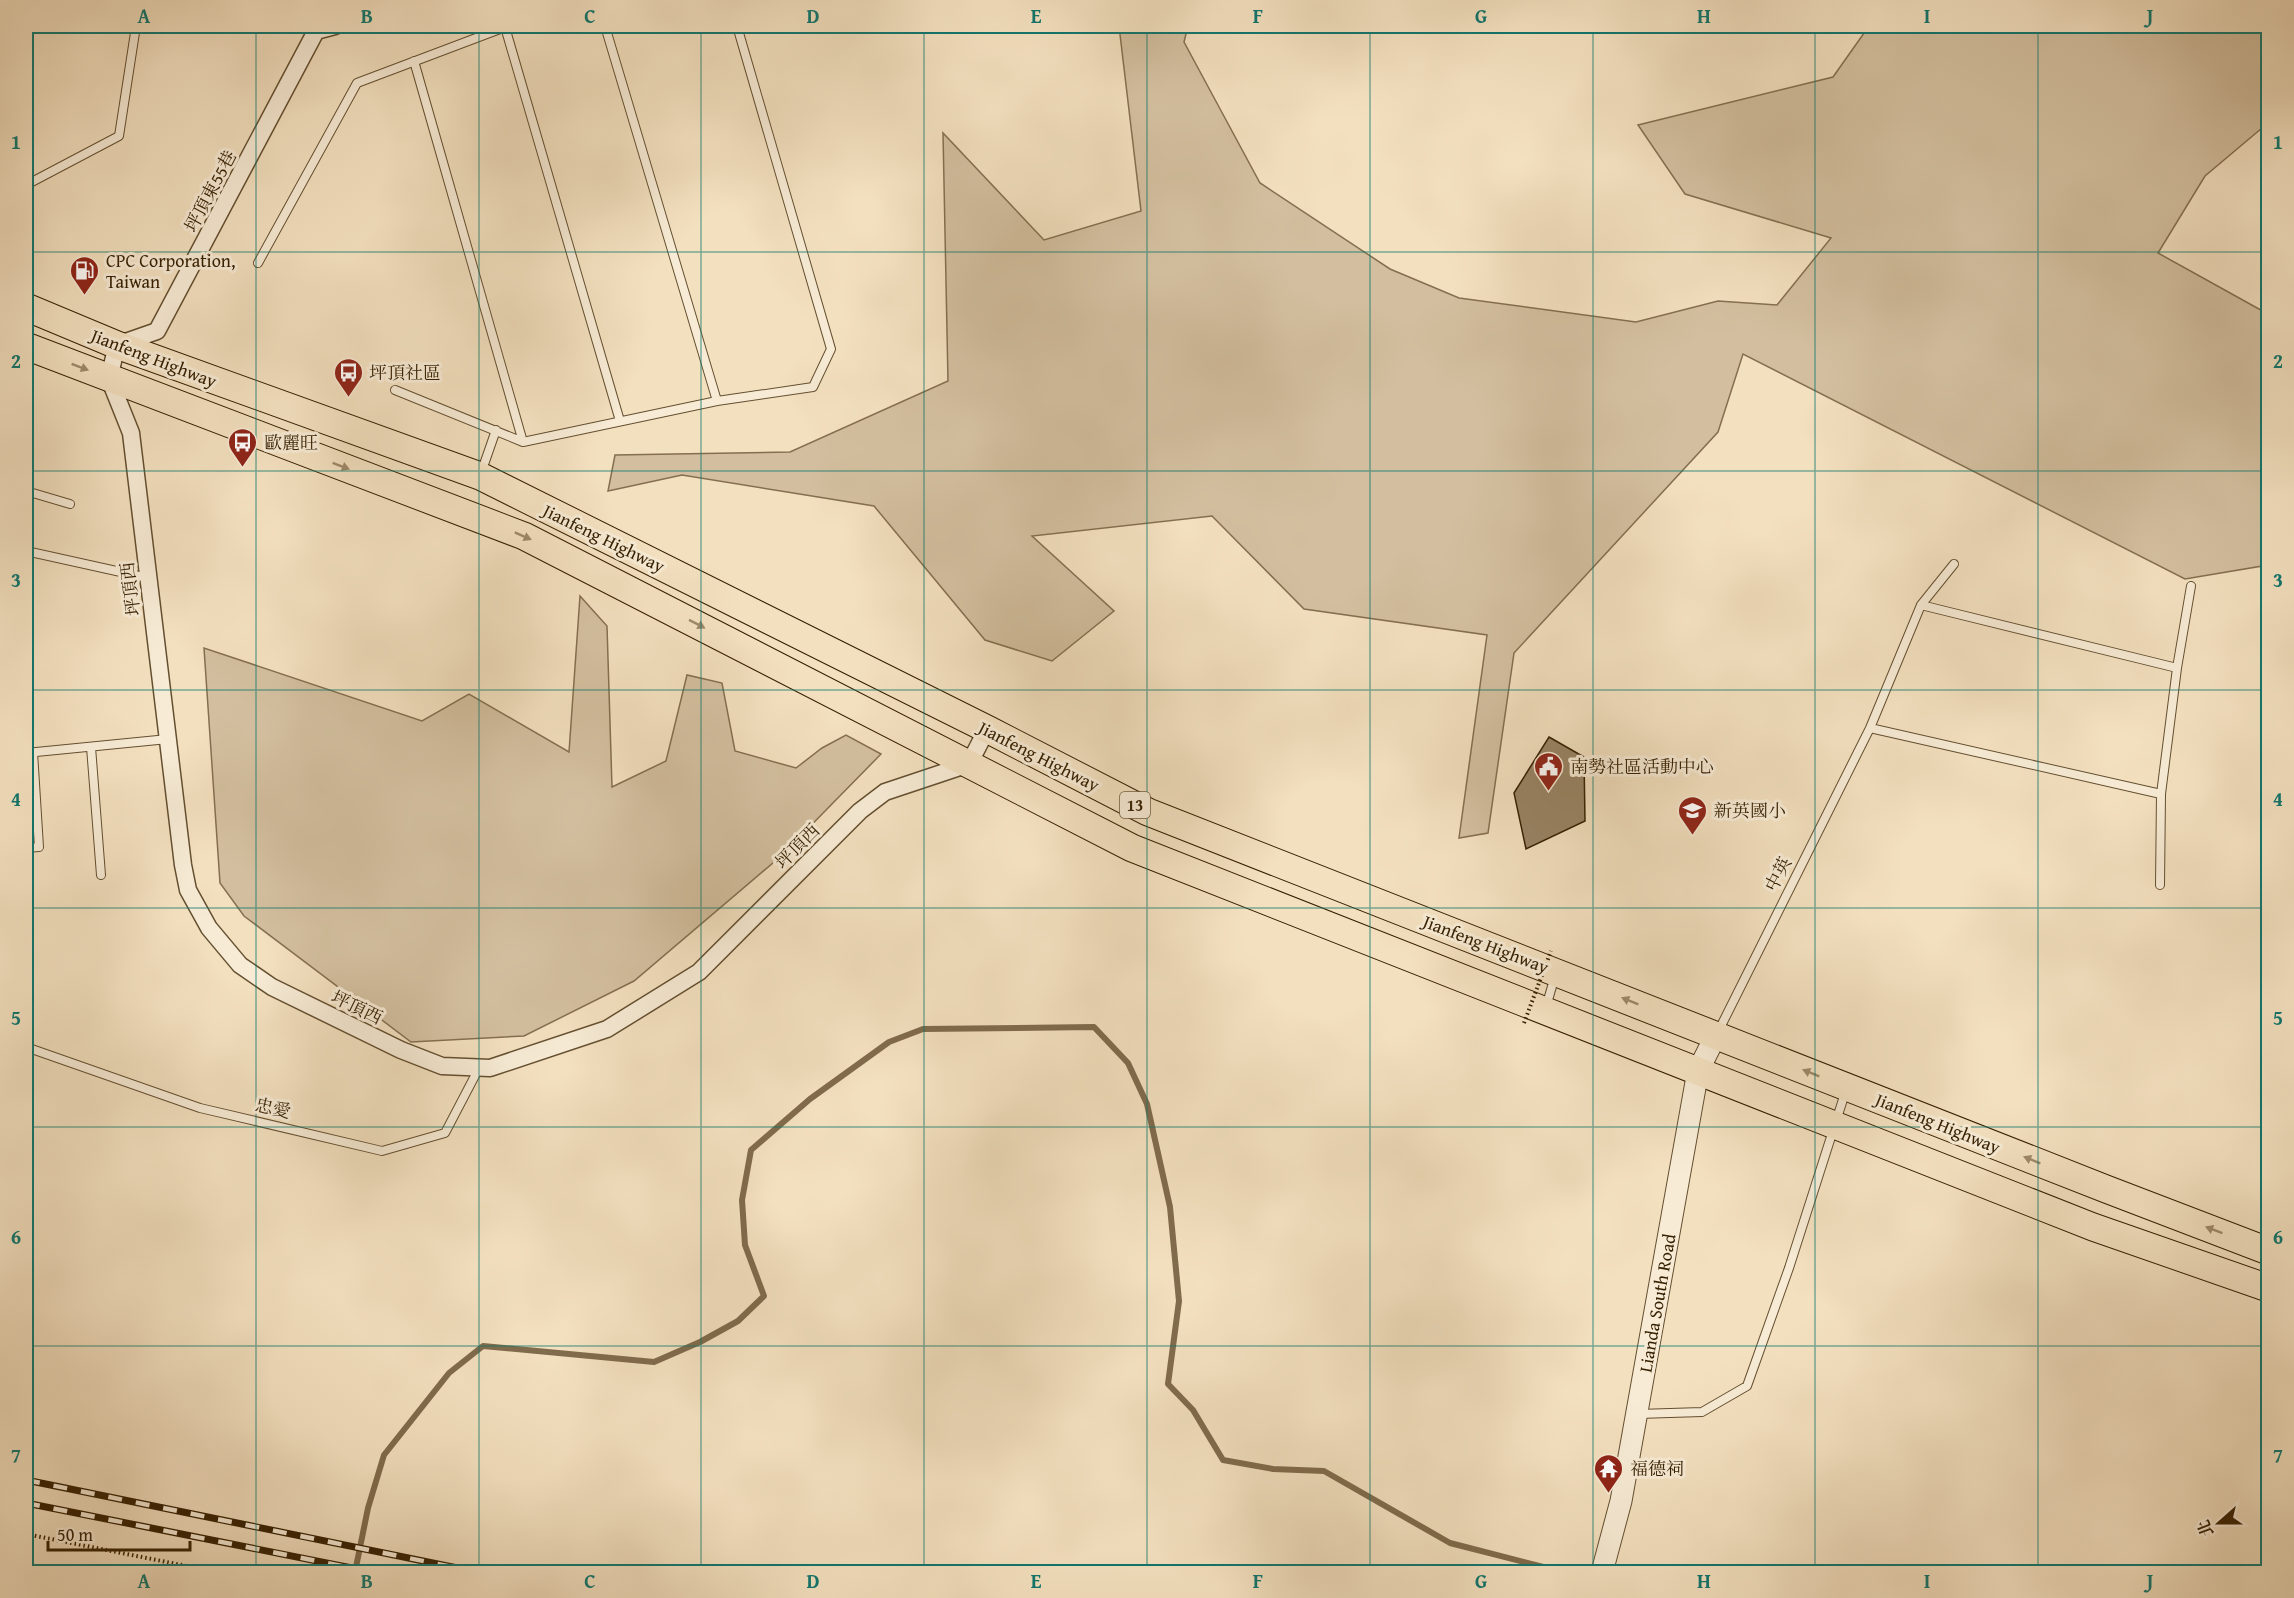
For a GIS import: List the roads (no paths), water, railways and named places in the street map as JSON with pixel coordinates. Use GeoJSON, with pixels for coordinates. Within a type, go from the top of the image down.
{"type":"FeatureCollection","features":[{"type":"Feature","properties":{"kind":"main road","name":"Jianfeng Highway"},"geometry":{"type":"LineString","coordinates":[[26,307],[117,345],[480,476],[987,729],[1148,812],[1553,962],[1716,1035],[2268,1251]]}},
{"type":"Feature","properties":{"kind":"main road","name":"Jianfeng Highway"},"geometry":{"type":"LineString","coordinates":[[26,346],[524,536],[1132,848],[1535,1017],[1698,1071],[2092,1227],[2268,1288]]}},
{"type":"Feature","properties":{"kind":"street"},"geometry":{"type":"LineString","coordinates":[[310,28],[335,26]]}},
{"type":"Feature","properties":{"kind":"street","name":"坪頂東55巷"},"geometry":{"type":"LineString","coordinates":[[117,345],[157,331],[310,28]]}},
{"type":"Feature","properties":{"kind":"street"},"geometry":{"type":"LineString","coordinates":[[109,378],[117,345]]}},
{"type":"Feature","properties":{"kind":"street","name":"坪頂西"},"geometry":{"type":"LineString","coordinates":[[109,378],[131,433],[183,865],[188,890],[209,928],[240,965],[272,987],[401,1050],[442,1066],[490,1068],[607,1029],[699,972],[860,811],[885,792],[969,764]]}},
{"type":"Feature","properties":{"kind":"street"},"geometry":{"type":"LineString","coordinates":[[969,764],[987,729]]}},
{"type":"Feature","properties":{"kind":"street","name":"Lianda South Road"},"geometry":{"type":"LineString","coordinates":[[1602,1572],[1621,1501],[1698,1071],[1716,1035]]}},
{"type":"Feature","properties":{"kind":"lane"},"geometry":{"type":"LineString","coordinates":[[26,185],[119,136],[136,26]]}},
{"type":"Feature","properties":{"kind":"lane"},"geometry":{"type":"LineString","coordinates":[[258,263],[357,83],[506,26],[620,421]]}},
{"type":"Feature","properties":{"kind":"lane"},"geometry":{"type":"LineString","coordinates":[[605,26],[717,401]]}},
{"type":"Feature","properties":{"kind":"lane"},"geometry":{"type":"LineString","coordinates":[[395,390],[523,442],[717,401],[813,387],[831,349],[737,26]]}},
{"type":"Feature","properties":{"kind":"lane"},"geometry":{"type":"LineString","coordinates":[[414,61],[523,442]]}},
{"type":"Feature","properties":{"kind":"lane"},"geometry":{"type":"LineString","coordinates":[[480,476],[496,430]]}},
{"type":"Feature","properties":{"kind":"lane"},"geometry":{"type":"LineString","coordinates":[[26,491],[70,504]]}},
{"type":"Feature","properties":{"kind":"lane"},"geometry":{"type":"LineString","coordinates":[[26,551],[148,578]]}},
{"type":"Feature","properties":{"kind":"lane","name":"中英"},"geometry":{"type":"LineString","coordinates":[[1716,1035],[1870,728],[1921,605],[1954,564]]}},
{"type":"Feature","properties":{"kind":"lane"},"geometry":{"type":"LineString","coordinates":[[2160,885],[2161,794],[2177,668],[2191,586]]}},
{"type":"Feature","properties":{"kind":"lane"},"geometry":{"type":"LineString","coordinates":[[1921,605],[2177,668]]}},
{"type":"Feature","properties":{"kind":"lane"},"geometry":{"type":"LineString","coordinates":[[1870,728],[2161,794]]}},
{"type":"Feature","properties":{"kind":"lane"},"geometry":{"type":"LineString","coordinates":[[26,848],[39,847],[29,753],[168,739]]}},
{"type":"Feature","properties":{"kind":"lane"},"geometry":{"type":"LineString","coordinates":[[91,747],[101,875]]}},
{"type":"Feature","properties":{"kind":"lane"},"geometry":{"type":"LineString","coordinates":[[1535,1017],[1553,962]]}},
{"type":"Feature","properties":{"kind":"lane","name":"忠愛"},"geometry":{"type":"LineString","coordinates":[[26,1047],[200,1108],[382,1151],[445,1133],[479,1068]]}},
{"type":"Feature","properties":{"kind":"lane"},"geometry":{"type":"LineString","coordinates":[[1637,1414],[1702,1412],[1747,1386],[1847,1087]]}},
{"type":"Feature","properties":{"kind":"waterway"},"geometry":{"type":"LineString","coordinates":[[355,1572],[368,1508],[384,1455],[449,1373],[483,1346],[654,1362],[700,1342],[738,1321],[764,1296],[745,1245],[742,1200],[751,1150],[810,1099],[889,1042],[923,1029],[1094,1027],[1128,1063],[1147,1104],[1170,1207],[1179,1301],[1168,1384],[1193,1410],[1223,1460],[1273,1469],[1324,1471],[1450,1543],[1563,1572]]}},
{"type":"Feature","properties":{"kind":"railway"},"geometry":{"type":"LineString","coordinates":[[26,1480],[477,1572]]}},
{"type":"Feature","properties":{"kind":"railway"},"geometry":{"type":"LineString","coordinates":[[26,1503],[372,1572]]}},
{"type":"Feature","properties":{"kind":"place","name":"CPC Corporation, Taiwan"},"geometry":{"type":"Point","coordinates":[85,296]}},
{"type":"Feature","properties":{"kind":"place","name":"坪頂社區"},"geometry":{"type":"Point","coordinates":[348,398]}},
{"type":"Feature","properties":{"kind":"place","name":"歐麗旺"},"geometry":{"type":"Point","coordinates":[243,468]}},
{"type":"Feature","properties":{"kind":"place","name":"南勢社區活動中心"},"geometry":{"type":"Point","coordinates":[1549,792]}},
{"type":"Feature","properties":{"kind":"place","name":"新英國小"},"geometry":{"type":"Point","coordinates":[1693,836]}},
{"type":"Feature","properties":{"kind":"place","name":"福德祠"},"geometry":{"type":"Point","coordinates":[1609,1494]}}]}
